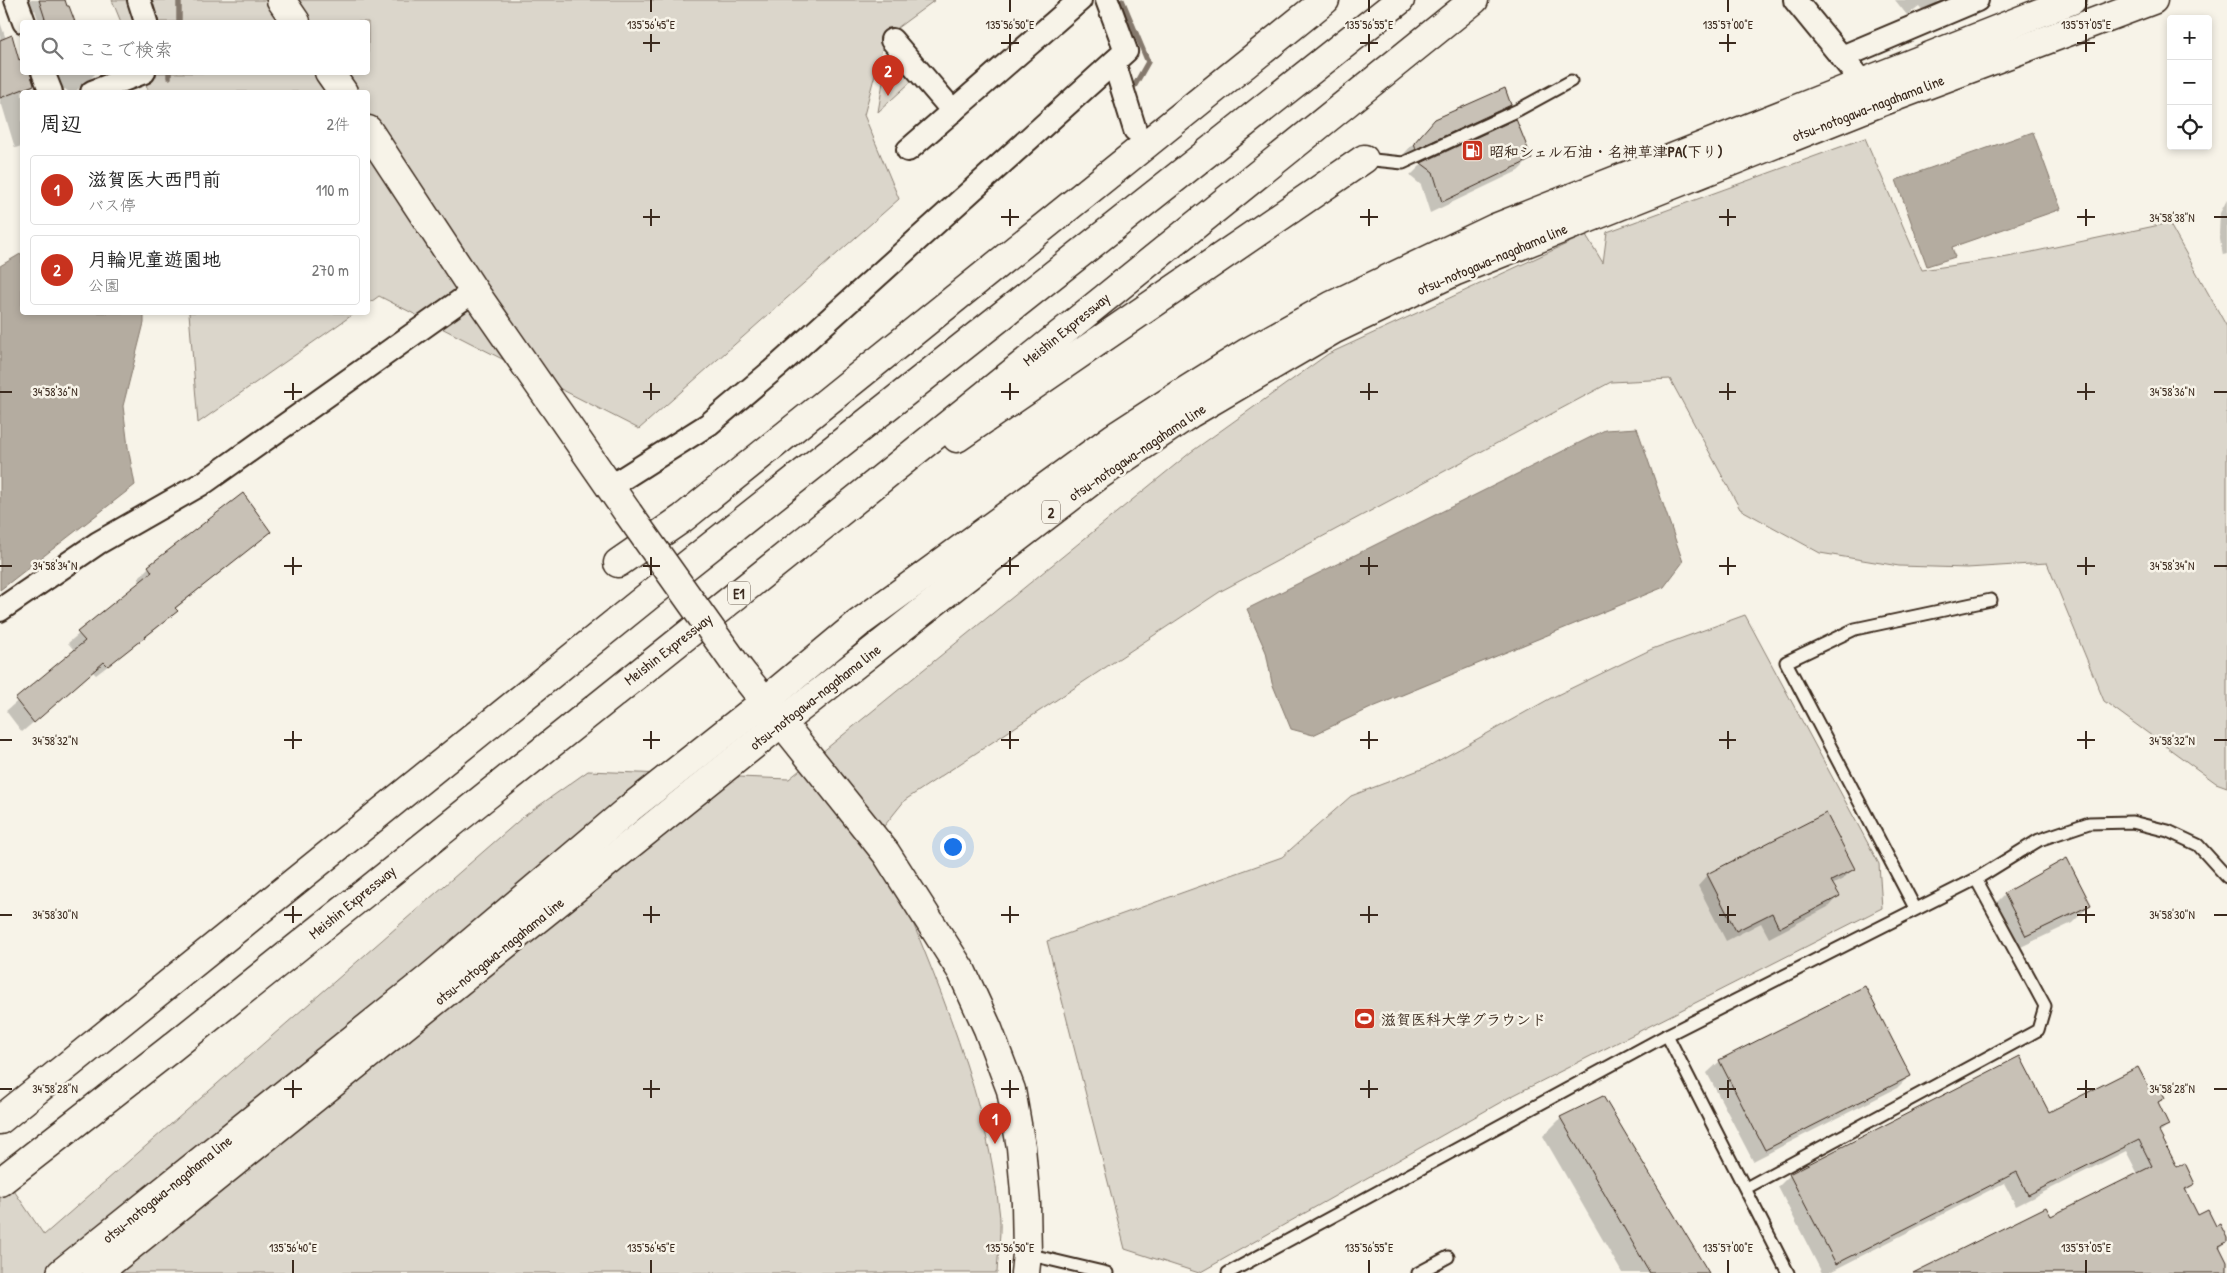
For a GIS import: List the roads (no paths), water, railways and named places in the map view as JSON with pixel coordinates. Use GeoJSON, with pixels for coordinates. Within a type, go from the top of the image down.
{"type":"FeatureCollection","features":[{"type":"Feature","properties":{"kind":"main road"},"geometry":{"type":"LineString","coordinates":[[282,0],[295,20]]}},
{"type":"Feature","properties":{"kind":"main road"},"geometry":{"type":"LineString","coordinates":[[618,562],[683,518],[1325,0]]}},
{"type":"Feature","properties":{"kind":"main road"},"geometry":{"type":"LineString","coordinates":[[0,1120],[647,597],[1400,0]]}},
{"type":"Feature","properties":{"kind":"main road","name":"Meishin Expressway"},"geometry":{"type":"LineString","coordinates":[[0,1182],[169,1050],[808,538],[1474,0]]}},
{"type":"Feature","properties":{"kind":"main road","name":"otsu-notogawa-nagahama line"},"geometry":{"type":"LineString","coordinates":[[1867,93],[2072,0]]}},
{"type":"Feature","properties":{"kind":"main road","name":"otsu-notogawa-nagahama line"},"geometry":{"type":"LineString","coordinates":[[97,1273],[773,713],[859,623],[1113,438],[1248,352],[1331,306],[1495,228],[1867,93],[2153,0]]}},
{"type":"Feature","properties":{"kind":"main road"},"geometry":{"type":"LineString","coordinates":[[331,75],[342,90]]}},
{"type":"Feature","properties":{"kind":"main road"},"geometry":{"type":"LineString","coordinates":[[370,133],[474,291],[628,513],[773,713],[886,853],[962,972],[988,1029],[1011,1090],[1022,1147],[1026,1263]]}},
{"type":"Feature","properties":{"kind":"main road"},"geometry":{"type":"LineString","coordinates":[[808,538],[906,474],[1364,159]]}},
{"type":"Feature","properties":{"kind":"main road","name":"otsu-notogawa-nagahama line"},"geometry":{"type":"LineString","coordinates":[[61,1273],[412,992],[630,808],[773,713]]}},
{"type":"Feature","properties":{"kind":"street"},"geometry":{"type":"LineString","coordinates":[[16,0],[23,20]]}},
{"type":"Feature","properties":{"kind":"street"},"geometry":{"type":"LineString","coordinates":[[139,0],[145,20]]}},
{"type":"Feature","properties":{"kind":"street"},"geometry":{"type":"LineString","coordinates":[[908,150],[1080,0]]}},
{"type":"Feature","properties":{"kind":"street"},"geometry":{"type":"LineString","coordinates":[[611,486],[716,418],[780,364],[1126,51],[1107,0]]}},
{"type":"Feature","properties":{"kind":"street"},"geometry":{"type":"LineString","coordinates":[[1842,57],[1978,0]]}},
{"type":"Feature","properties":{"kind":"street"},"geometry":{"type":"LineString","coordinates":[[1798,4],[1842,57],[1867,93]]}},
{"type":"Feature","properties":{"kind":"street"},"geometry":{"type":"LineString","coordinates":[[892,40],[953,111]]}},
{"type":"Feature","properties":{"kind":"street"},"geometry":{"type":"LineString","coordinates":[[1114,62],[1135,130]]}},
{"type":"Feature","properties":{"kind":"street"},"geometry":{"type":"LineString","coordinates":[[44,75],[50,90]]}},
{"type":"Feature","properties":{"kind":"street"},"geometry":{"type":"LineString","coordinates":[[97,90],[136,75]]}},
{"type":"Feature","properties":{"kind":"street"},"geometry":{"type":"LineString","coordinates":[[0,610],[98,543],[205,482],[474,291]]}},
{"type":"Feature","properties":{"kind":"lane"},"geometry":{"type":"LineString","coordinates":[[1364,159],[1403,163],[1518,110],[1570,81]]}},
{"type":"Feature","properties":{"kind":"lane"},"geometry":{"type":"LineString","coordinates":[[1914,908],[1786,662],[1855,629],[1991,600]]}},
{"type":"Feature","properties":{"kind":"lane"},"geometry":{"type":"LineString","coordinates":[[1228,1273],[1667,1035],[1914,908],[1976,879],[2039,840],[2089,823],[2132,822],[2168,831],[2198,845],[2227,877]]}},
{"type":"Feature","properties":{"kind":"lane"},"geometry":{"type":"LineString","coordinates":[[1746,1188],[2038,1030],[2046,1006],[1976,879]]}},
{"type":"Feature","properties":{"kind":"lane"},"geometry":{"type":"LineString","coordinates":[[1667,1035],[1788,1273]]}},
{"type":"Feature","properties":{"kind":"lane"},"geometry":{"type":"LineString","coordinates":[[1418,1273],[1448,1257]]}},
{"type":"Feature","properties":{"kind":"lane"},"geometry":{"type":"LineString","coordinates":[[1026,1263],[1107,1273]]}},
{"type":"Feature","properties":{"kind":"waterway"},"geometry":{"type":"LineString","coordinates":[[179,0],[179,20]]}},
{"type":"Feature","properties":{"kind":"waterway"},"geometry":{"type":"LineString","coordinates":[[1122,0],[1148,62],[1135,85]]}},
{"type":"Feature","properties":{"kind":"place","name":"月輪児童遊園地"},"geometry":{"type":"Point","coordinates":[888,96]}},
{"type":"Feature","properties":{"kind":"place","name":"昭和シェル石油・名神草津PA(下り)"},"geometry":{"type":"Point","coordinates":[1473,151]}},
{"type":"Feature","properties":{"kind":"place","name":"滋賀医科大学グラウンド"},"geometry":{"type":"Point","coordinates":[1365,1019]}},
{"type":"Feature","properties":{"kind":"place","name":"滋賀医大西門前"},"geometry":{"type":"Point","coordinates":[995,1144]}}]}
